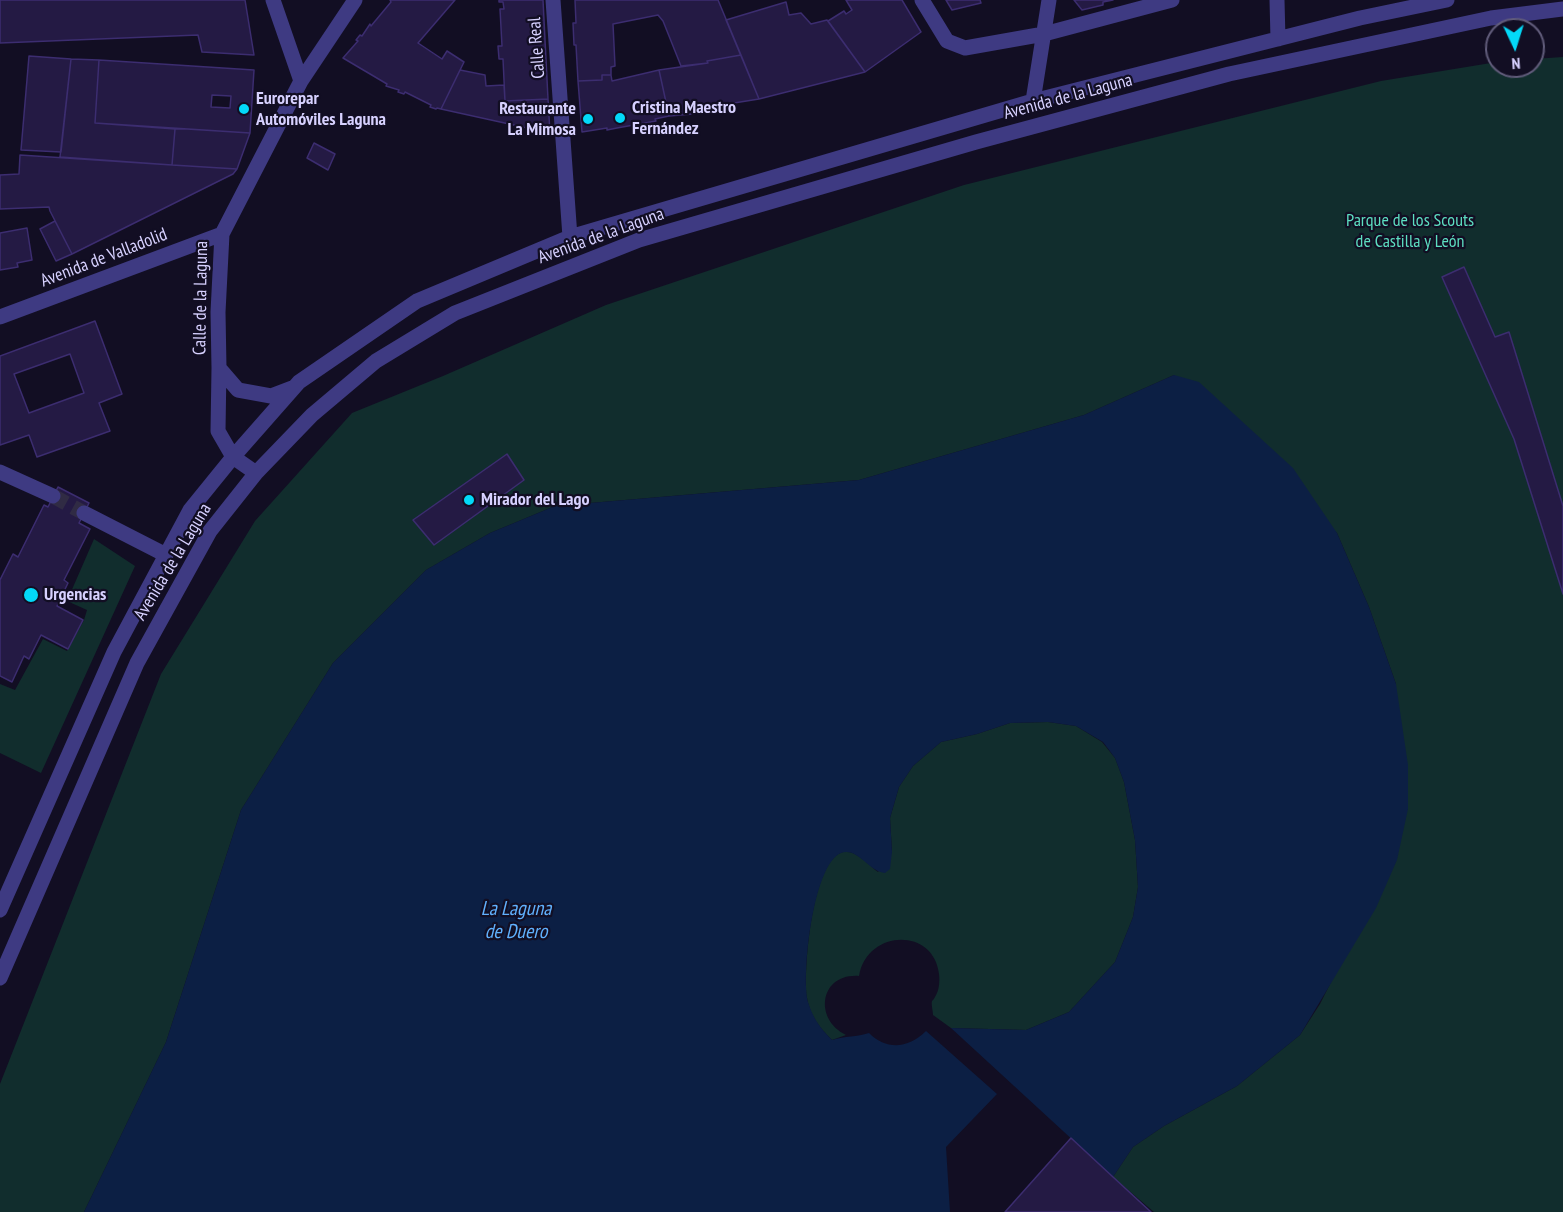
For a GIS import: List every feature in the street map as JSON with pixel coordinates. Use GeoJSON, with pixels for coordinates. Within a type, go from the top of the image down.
{"type":"FeatureCollection","features":[{"type":"Feature","properties":{"kind":"street"},"geometry":{"type":"LineString","coordinates":[[273,0],[302,81]]}},
{"type":"Feature","properties":{"kind":"street","name":"Calle de la Laguna"},"geometry":{"type":"LineString","coordinates":[[256,473],[233,457],[218,431],[218,312],[222,234],[302,81],[355,0]]}},
{"type":"Feature","properties":{"kind":"street","name":"Calle Real"},"geometry":{"type":"LineString","coordinates":[[553,0],[570,237]]}},
{"type":"Feature","properties":{"kind":"street"},"geometry":{"type":"LineString","coordinates":[[922,0],[947,41],[965,48],[1044,34],[1172,0]]}},
{"type":"Feature","properties":{"kind":"street"},"geometry":{"type":"LineString","coordinates":[[1033,101],[1049,0]]}},
{"type":"Feature","properties":{"kind":"street"},"geometry":{"type":"LineString","coordinates":[[1277,0],[1278,39]]}},
{"type":"Feature","properties":{"kind":"street","name":"Avenida de la Laguna"},"geometry":{"type":"LineString","coordinates":[[0,909],[114,652],[190,510],[295,387],[417,301],[570,237],[1033,101],[1423,2],[1447,0]]}},
{"type":"Feature","properties":{"kind":"street","name":"Avenida de la Laguna"},"geometry":{"type":"LineString","coordinates":[[0,978],[137,663],[210,531],[256,473],[312,415],[376,361],[455,313],[639,240],[976,142],[1229,74],[1491,18],[1563,9]]}},
{"type":"Feature","properties":{"kind":"street","name":"Avenida de Valladolid"},"geometry":{"type":"LineString","coordinates":[[0,317],[222,234]]}},
{"type":"Feature","properties":{"kind":"street"},"geometry":{"type":"LineString","coordinates":[[219,368],[238,390],[271,396],[295,387]]}},
{"type":"Feature","properties":{"kind":"street"},"geometry":{"type":"LineString","coordinates":[[0,472],[53,496]]}},
{"type":"Feature","properties":{"kind":"street"},"geometry":{"type":"LineString","coordinates":[[84,513],[166,555]]}},
{"type":"Feature","properties":{"kind":"green space","name":"Parque de los Scouts de Castilla y León"},"geometry":{"type":"Polygon","coordinates":[[[1563,57],[1563,1212],[1154,1212],[1113,1177],[1133,1147],[1164,1126],[1237,1086],[1300,1035],[1320,1004],[1337,970],[1396,684],[1369,607],[1337,533],[1174,375],[1084,415],[859,480],[555,506],[490,533],[426,570],[333,663],[241,810],[166,1042],[84,1212],[0,1212],[0,1084],[161,674],[255,521],[352,413],[606,305],[964,185],[1381,81],[1485,64],[1485,78],[1545,78],[1545,58],[1563,57]]]}},
{"type":"Feature","properties":{"kind":"green space"},"geometry":{"type":"Polygon","coordinates":[[[94,539],[135,566],[41,773],[0,753],[0,684],[15,690],[43,639],[67,651],[87,610],[67,601],[94,539]]]}},
{"type":"Feature","properties":{"kind":"green space"},"geometry":{"type":"Polygon","coordinates":[[[1048,722],[1076,726],[1102,742],[1115,758],[1124,782],[1135,840],[1138,887],[1133,917],[1115,962],[1069,1012],[1026,1030],[951,1028],[933,1015],[932,1002],[939,986],[939,974],[934,959],[926,948],[914,942],[900,940],[887,942],[874,949],[865,960],[859,976],[846,977],[829,989],[825,998],[825,1009],[835,1028],[846,1035],[832,1040],[813,1016],[808,1004],[806,984],[808,942],[812,918],[817,894],[832,859],[843,852],[852,853],[862,858],[878,872],[892,852],[890,818],[899,787],[913,766],[941,742],[977,734],[1010,723],[1048,722]]]}},
{"type":"Feature","properties":{"kind":"water","name":"La Laguna de Duero"},"geometry":{"type":"Polygon","coordinates":[[[1174,375],[1199,382],[1293,468],[1337,533],[1369,607],[1396,684],[1408,765],[1408,809],[1397,860],[1376,908],[1300,1035],[1237,1086],[1164,1126],[1133,1147],[1113,1177],[951,1028],[1026,1030],[1069,1012],[1115,962],[1133,917],[1138,887],[1135,840],[1124,782],[1115,758],[1103,742],[1076,726],[1048,722],[1010,723],[977,734],[941,742],[913,766],[899,787],[890,818],[892,852],[890,869],[885,873],[879,872],[853,853],[841,853],[831,861],[823,877],[811,921],[806,969],[808,1002],[817,1022],[832,1040],[869,1033],[883,1043],[898,1045],[912,1041],[926,1031],[997,1094],[946,1147],[950,1212],[84,1212],[166,1042],[241,810],[333,663],[426,570],[490,533],[555,506],[859,480],[1084,415],[1174,375]]]}},
{"type":"Feature","properties":{"kind":"building"},"geometry":{"type":"Polygon","coordinates":[[[0,0],[245,0],[254,55],[202,52],[198,35],[0,43],[0,0]]]}},
{"type":"Feature","properties":{"kind":"building"},"geometry":{"type":"Polygon","coordinates":[[[390,0],[455,0],[418,43],[442,59],[447,51],[464,62],[441,109],[430,107],[431,105],[405,92],[404,94],[386,86],[387,84],[343,58],[358,41],[356,40],[360,35],[362,36],[391,2],[390,0]]]}},
{"type":"Feature","properties":{"kind":"building"},"geometry":{"type":"Polygon","coordinates":[[[499,0],[543,0],[548,99],[505,101],[503,59],[499,59],[498,46],[502,46],[500,9],[504,9],[503,2],[499,0]]]}},
{"type":"Feature","properties":{"kind":"building"},"geometry":{"type":"Polygon","coordinates":[[[575,0],[718,0],[741,55],[707,61],[708,63],[681,66],[663,21],[658,15],[613,24],[615,66],[611,67],[611,75],[602,75],[602,80],[578,81],[573,23],[576,23],[575,0]]]}},
{"type":"Feature","properties":{"kind":"building"},"geometry":{"type":"Polygon","coordinates":[[[846,0],[902,0],[921,32],[865,72],[828,21],[844,11],[846,14],[852,10],[846,0]]]}},
{"type":"Feature","properties":{"kind":"building"},"geometry":{"type":"Polygon","coordinates":[[[946,0],[980,0],[981,3],[952,10],[946,0]]]}},
{"type":"Feature","properties":{"kind":"building"},"geometry":{"type":"Polygon","coordinates":[[[1074,0],[1113,0],[1082,10],[1074,0]]]}},
{"type":"Feature","properties":{"kind":"building"},"geometry":{"type":"Polygon","coordinates":[[[786,2],[789,15],[801,13],[811,24],[827,20],[865,72],[759,99],[726,20],[786,2]]]}},
{"type":"Feature","properties":{"kind":"building"},"geometry":{"type":"Polygon","coordinates":[[[741,55],[759,99],[693,114],[669,116],[659,70],[708,63],[707,61],[741,55]]]}},
{"type":"Feature","properties":{"kind":"building"},"geometry":{"type":"Polygon","coordinates":[[[29,56],[71,59],[61,152],[21,150],[29,56]]]}},
{"type":"Feature","properties":{"kind":"building"},"geometry":{"type":"Polygon","coordinates":[[[71,59],[99,60],[95,123],[175,129],[172,165],[60,157],[71,59]]]}},
{"type":"Feature","properties":{"kind":"building"},"geometry":{"type":"Polygon","coordinates":[[[99,60],[254,70],[250,133],[95,123],[99,60]],[[212,95],[211,107],[230,108],[231,96],[212,95]]]}},
{"type":"Feature","properties":{"kind":"building"},"geometry":{"type":"Polygon","coordinates":[[[460,70],[485,75],[486,86],[504,85],[505,101],[548,99],[550,133],[441,109],[460,70]]]}},
{"type":"Feature","properties":{"kind":"building"},"geometry":{"type":"Polygon","coordinates":[[[659,70],[669,116],[655,119],[656,121],[582,132],[578,81],[602,80],[602,75],[611,75],[612,81],[659,70]]]}},
{"type":"Feature","properties":{"kind":"building"},"geometry":{"type":"Polygon","coordinates":[[[175,129],[250,133],[237,169],[172,165],[175,129]]]}},
{"type":"Feature","properties":{"kind":"building"},"geometry":{"type":"Polygon","coordinates":[[[314,143],[335,154],[328,170],[307,158],[314,143]]]}},
{"type":"Feature","properties":{"kind":"building"},"geometry":{"type":"Polygon","coordinates":[[[20,155],[237,169],[233,174],[72,254],[49,207],[0,209],[0,175],[19,174],[20,155]]]}},
{"type":"Feature","properties":{"kind":"building"},"geometry":{"type":"Polygon","coordinates":[[[55,221],[72,254],[56,261],[40,229],[55,221]]]}},
{"type":"Feature","properties":{"kind":"building"},"geometry":{"type":"Polygon","coordinates":[[[27,228],[32,260],[17,263],[18,267],[0,270],[0,233],[27,228]]]}},
{"type":"Feature","properties":{"kind":"building"},"geometry":{"type":"Polygon","coordinates":[[[1464,267],[1495,337],[1509,332],[1563,506],[1563,594],[1514,439],[1442,277],[1464,267]]]}},
{"type":"Feature","properties":{"kind":"building"},"geometry":{"type":"Polygon","coordinates":[[[95,321],[122,394],[99,403],[110,431],[37,457],[29,435],[0,445],[0,356],[95,321]],[[70,354],[14,374],[29,413],[84,393],[70,354]]]}},
{"type":"Feature","properties":{"kind":"building","name":"Mirador del Lago"},"geometry":{"type":"Polygon","coordinates":[[[507,454],[524,480],[434,545],[413,520],[507,454]]]}},
{"type":"Feature","properties":{"kind":"building","name":"Urgencias"},"geometry":{"type":"Polygon","coordinates":[[[58,487],[89,503],[79,523],[90,529],[64,580],[68,583],[57,606],[83,620],[68,649],[41,635],[29,659],[24,656],[12,682],[0,676],[0,580],[13,554],[18,557],[44,505],[48,507],[58,487]]]}},
{"type":"Feature","properties":{"kind":"building"},"geometry":{"type":"Polygon","coordinates":[[[1071,1138],[1113,1177],[1151,1212],[1005,1212],[1071,1138]]]}},
{"type":"Feature","properties":{"kind":"tunnel"},"geometry":{"type":"LineString","coordinates":[[53,496],[84,513]]}},
{"type":"Feature","properties":{"kind":"place","name":"Eurorepar Automóviles Laguna"},"geometry":{"type":"Point","coordinates":[244,109]}},
{"type":"Feature","properties":{"kind":"place","name":"Cristina Maestro Fernández"},"geometry":{"type":"Point","coordinates":[620,118]}},
{"type":"Feature","properties":{"kind":"place","name":"Restaurante La Mimosa"},"geometry":{"type":"Point","coordinates":[588,119]}},
{"type":"Feature","properties":{"kind":"place","name":"Mirador del Lago"},"geometry":{"type":"Point","coordinates":[469,500]}},
{"type":"Feature","properties":{"kind":"place","name":"Urgencias"},"geometry":{"type":"Point","coordinates":[31,595]}}]}
